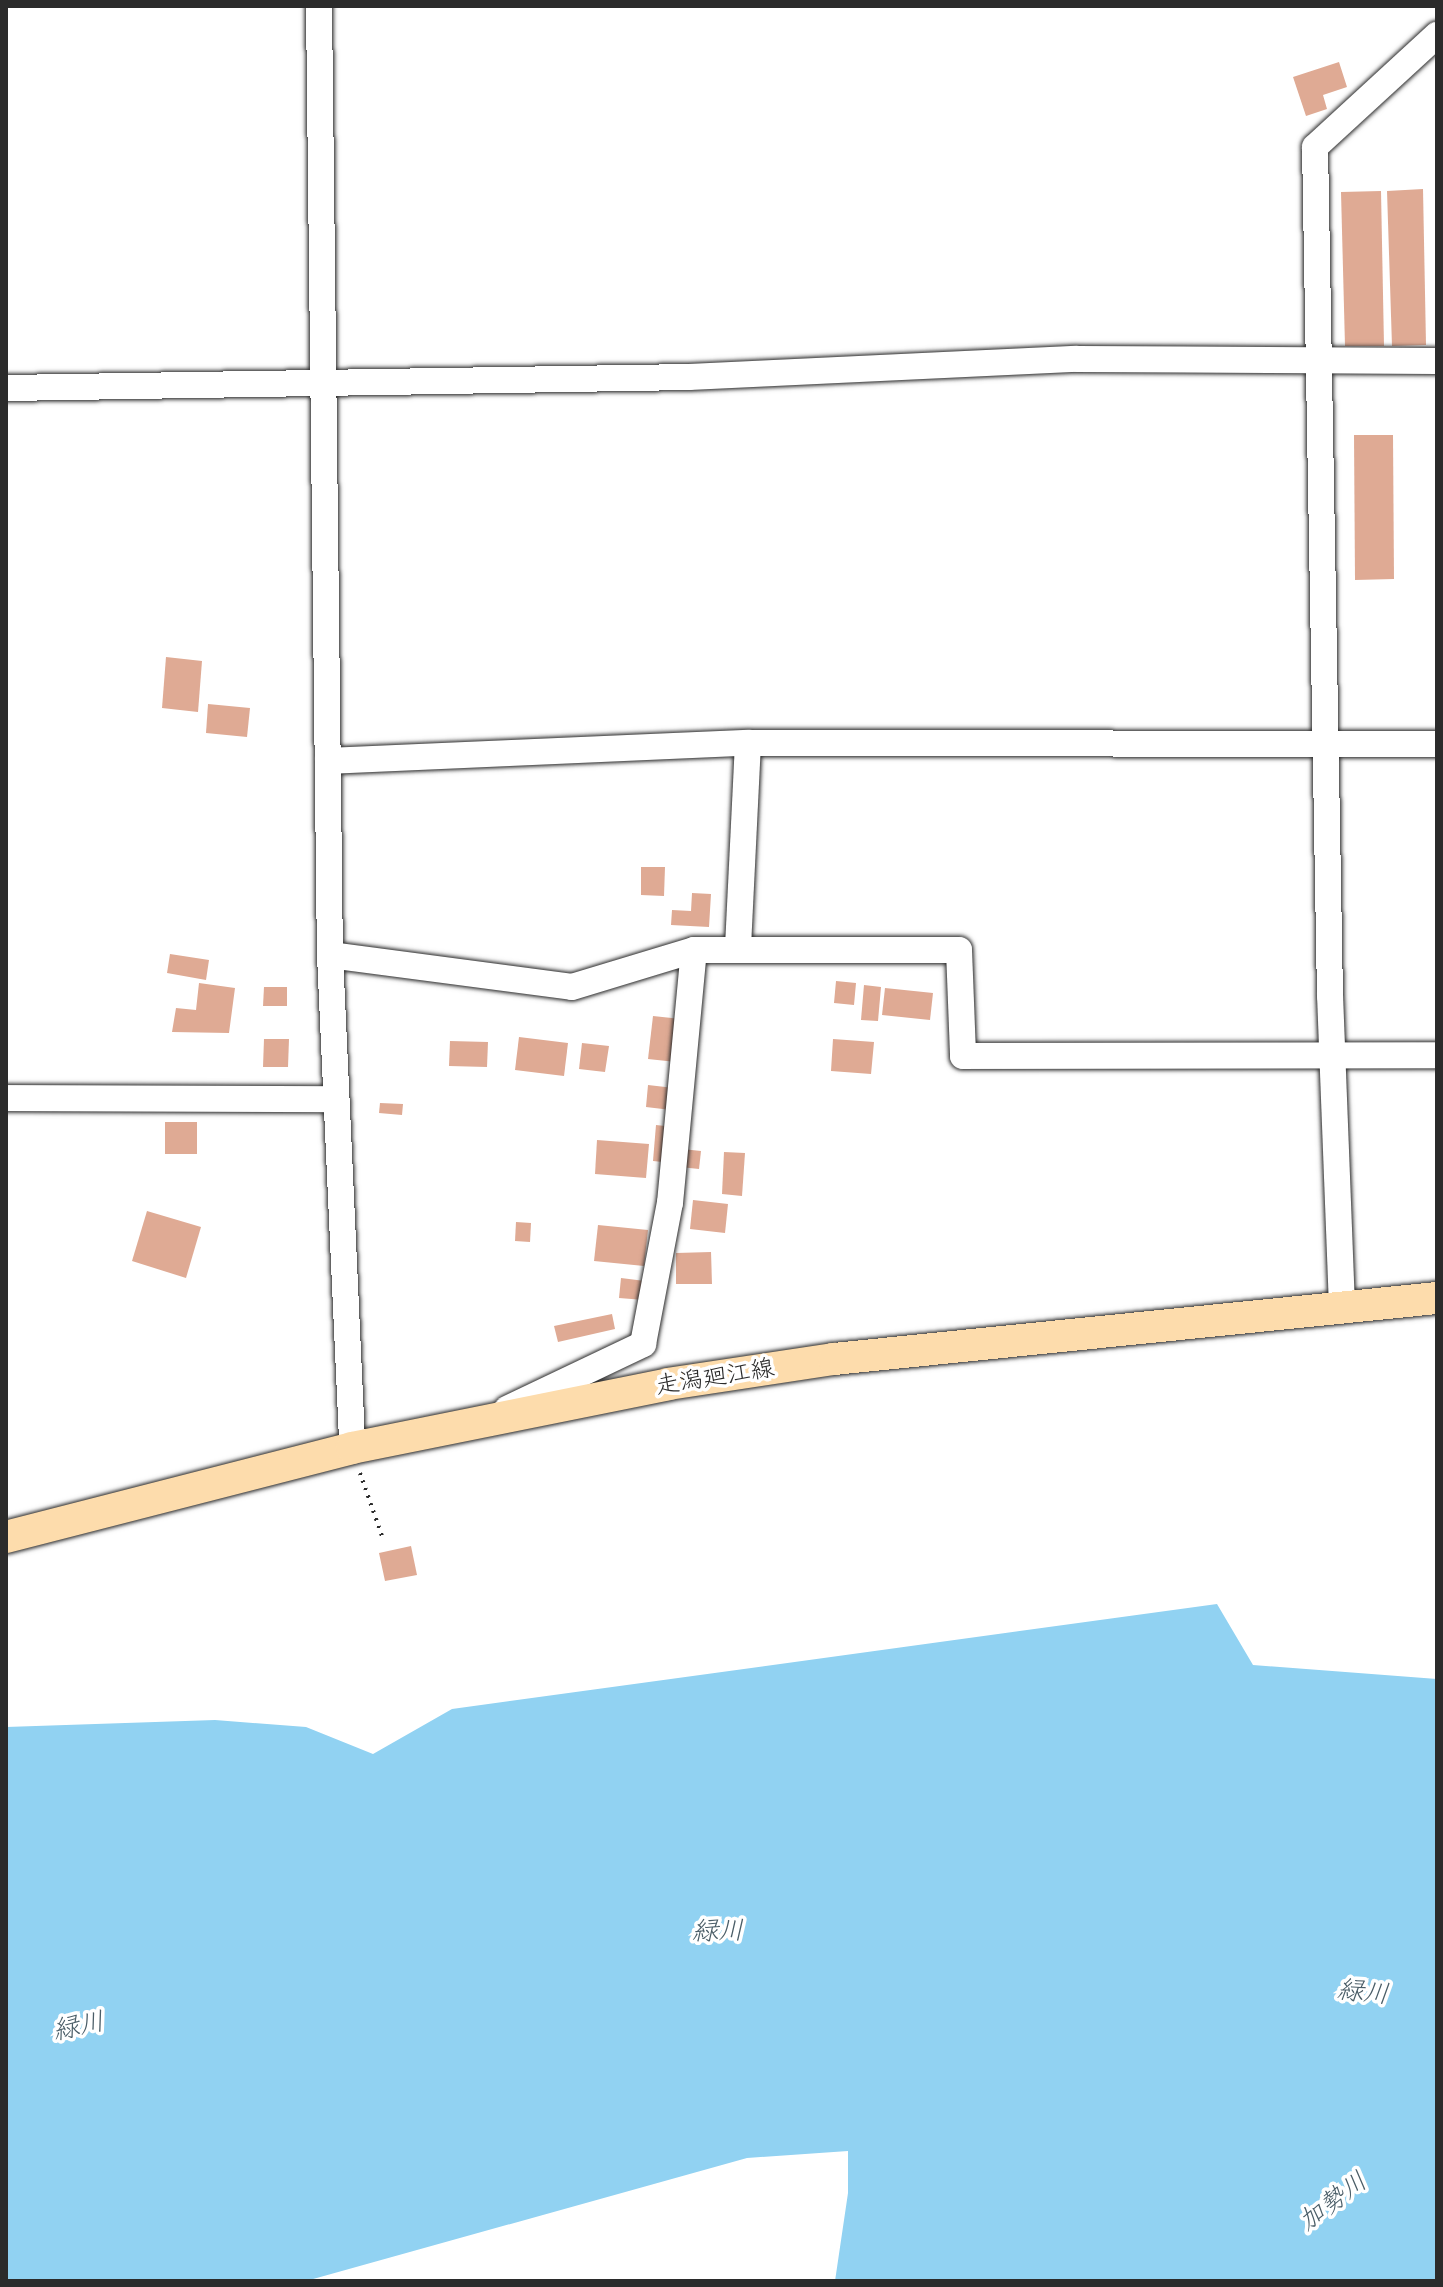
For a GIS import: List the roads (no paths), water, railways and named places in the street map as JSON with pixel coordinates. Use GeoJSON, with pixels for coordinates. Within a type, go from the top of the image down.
{"type":"FeatureCollection","features":[{"type":"Feature","properties":{"kind":"main road","name":"走潟廻江線"},"geometry":{"type":"LineString","coordinates":[[6,1537],[352,1448],[485,1420],[834,1359],[1437,1298]]}},
{"type":"Feature","properties":{"kind":"street"},"geometry":{"type":"LineString","coordinates":[[319,6],[327,386],[333,1099],[352,1448]]}},
{"type":"Feature","properties":{"kind":"street"},"geometry":{"type":"LineString","coordinates":[[1342,1307],[1333,1056],[1315,147],[1437,35]]}},
{"type":"Feature","properties":{"kind":"street"},"geometry":{"type":"LineString","coordinates":[[6,388],[327,386],[689,377],[1077,359],[1437,361]]}},
{"type":"Feature","properties":{"kind":"street"},"geometry":{"type":"LineString","coordinates":[[328,761],[748,743],[1437,744]]}},
{"type":"Feature","properties":{"kind":"street"},"geometry":{"type":"LineString","coordinates":[[738,947],[748,743]]}},
{"type":"Feature","properties":{"kind":"street"},"geometry":{"type":"LineString","coordinates":[[330,955],[572,987],[694,950],[738,947],[959,950],[963,1056],[1437,1055]]}},
{"type":"Feature","properties":{"kind":"street"},"geometry":{"type":"LineString","coordinates":[[485,1420],[643,1344],[670,1203],[694,950]]}},
{"type":"Feature","properties":{"kind":"street"},"geometry":{"type":"LineString","coordinates":[[6,1098],[333,1099]]}},
{"type":"Feature","properties":{"kind":"water"},"geometry":{"type":"Polygon","coordinates":[[[1217,1604],[1253,1665],[1437,1679],[1437,2281],[835,2281],[848,2193],[848,2151],[747,2158],[306,2281],[6,2281],[6,1727],[215,1720],[306,1727],[373,1754],[452,1709],[1217,1604]]]}},
{"type":"Feature","properties":{"kind":"water label","name":"緑川"},"geometry":{"type":"Point","coordinates":[718,1933]}},
{"type":"Feature","properties":{"kind":"water label","name":"緑川"},"geometry":{"type":"Point","coordinates":[1363,1994]}},
{"type":"Feature","properties":{"kind":"water label","name":"緑川"},"geometry":{"type":"Point","coordinates":[79,2028]}},
{"type":"Feature","properties":{"kind":"water label","name":"加勢川"},"geometry":{"type":"Point","coordinates":[1334,2203]}}]}
